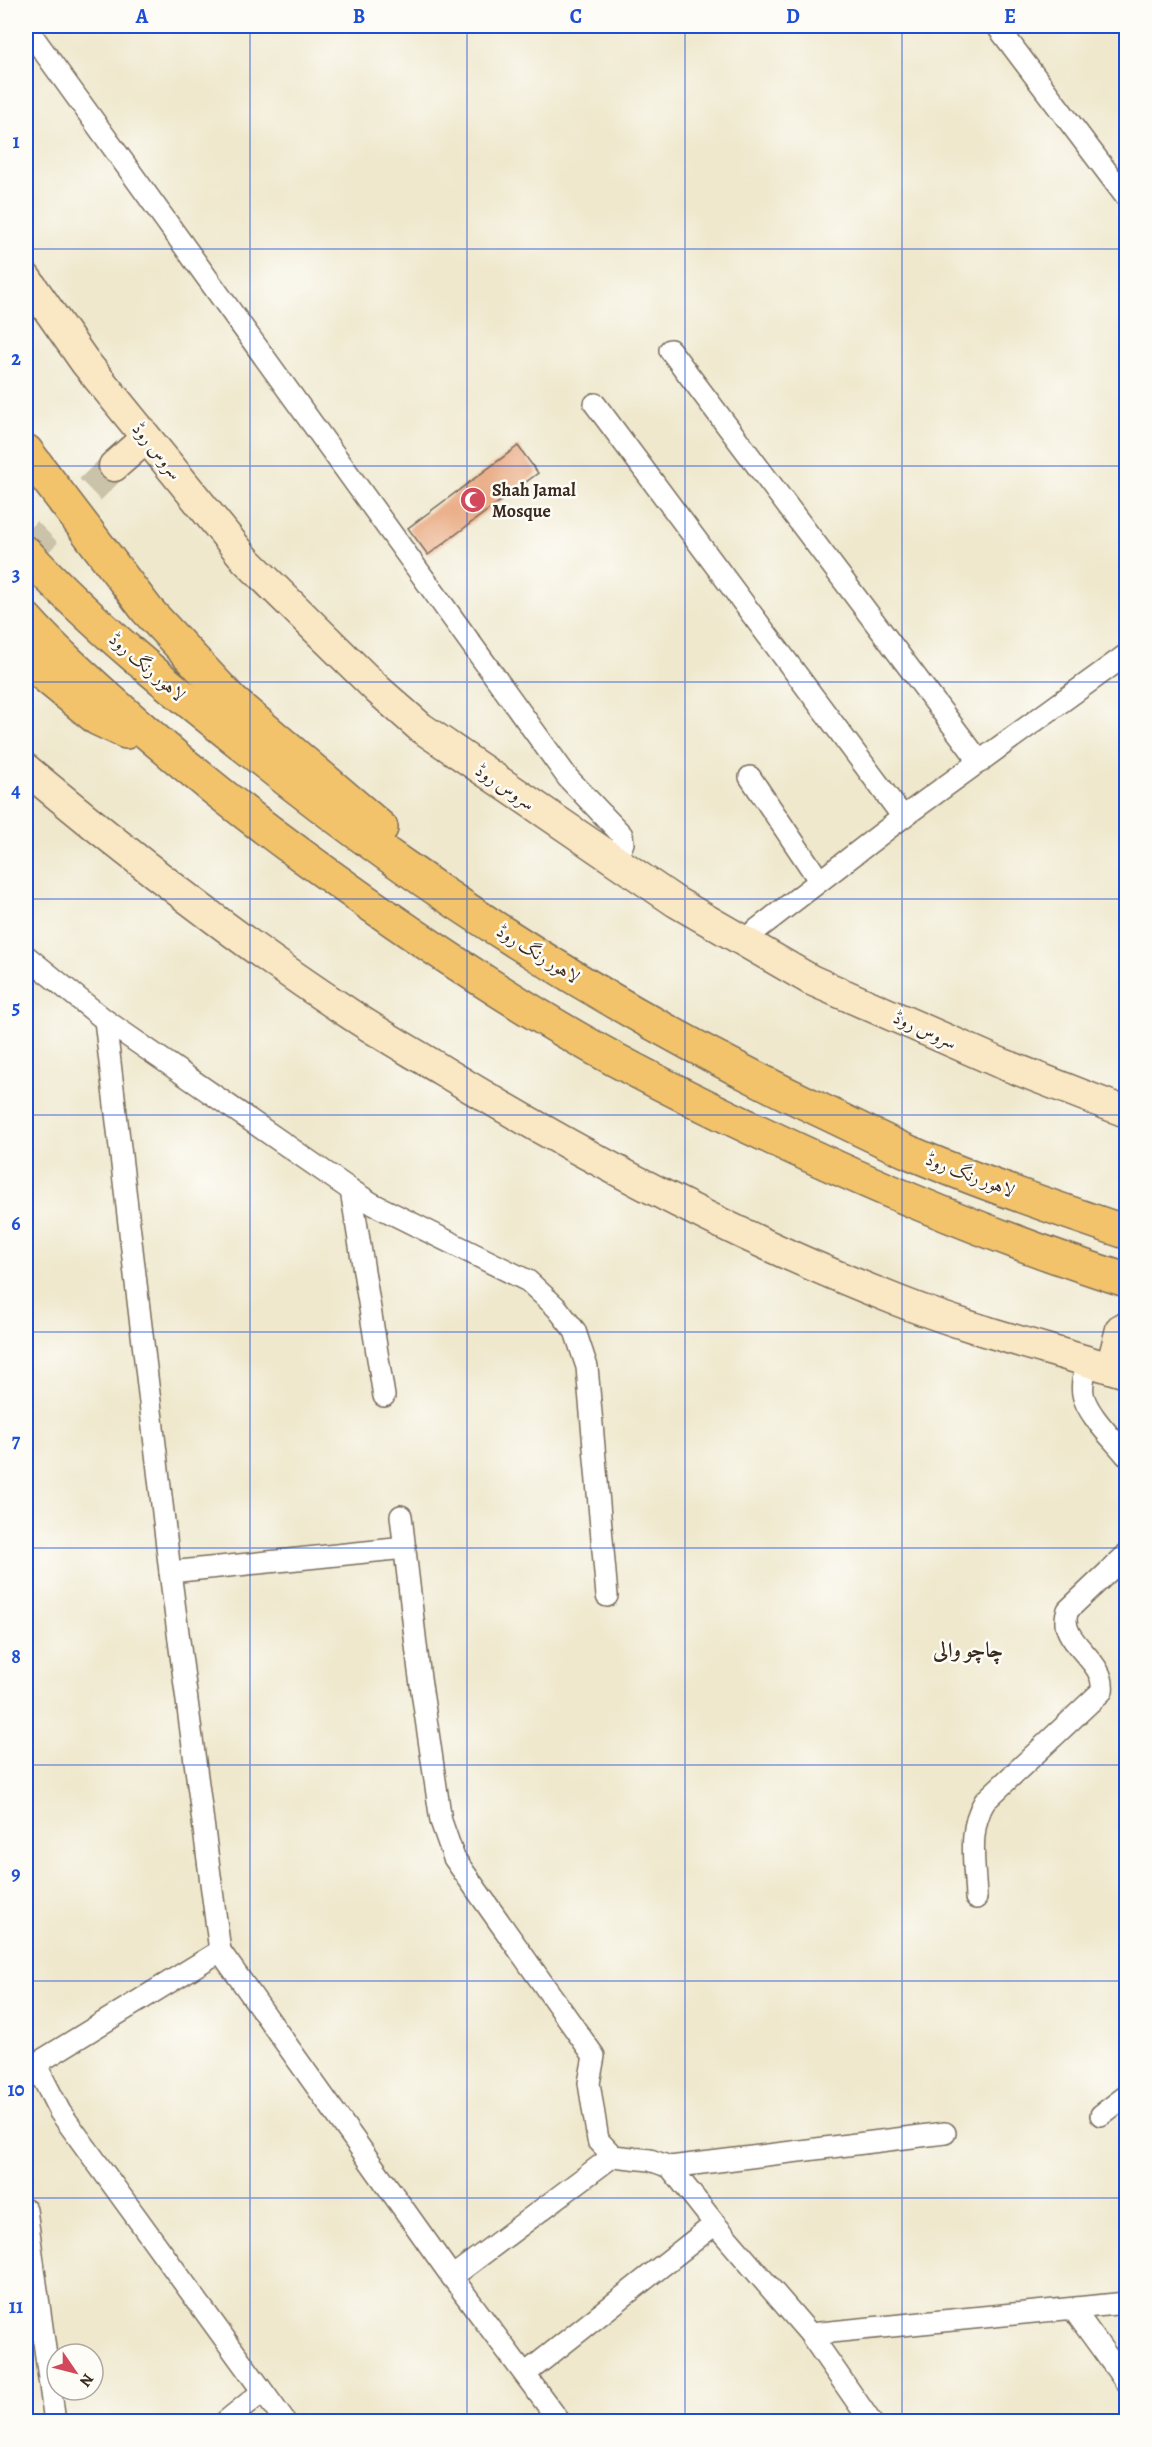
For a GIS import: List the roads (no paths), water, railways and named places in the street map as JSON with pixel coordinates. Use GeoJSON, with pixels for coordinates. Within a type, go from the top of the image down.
{"type":"FeatureCollection","features":[{"type":"Feature","properties":{"kind":"highway"},"geometry":{"type":"LineString","coordinates":[[26,451],[147,610],[233,702],[365,812],[456,902]]}},
{"type":"Feature","properties":{"kind":"highway","name":"لاہور رنگ روڈ"},"geometry":{"type":"LineString","coordinates":[[26,553],[60,591],[158,678],[294,786],[382,852],[606,997],[735,1069],[911,1153],[1126,1232]]}},
{"type":"Feature","properties":{"kind":"highway"},"geometry":{"type":"LineString","coordinates":[[26,619],[50,646],[166,750],[245,814],[370,905],[496,988],[596,1049],[722,1114],[844,1171],[967,1224],[1126,1280]]}},
{"type":"Feature","properties":{"kind":"highway"},"geometry":{"type":"LineString","coordinates":[[26,660],[98,719],[166,750]]}},
{"type":"Feature","properties":{"kind":"street"},"geometry":{"type":"LineString","coordinates":[[997,26],[1126,197]]}},
{"type":"Feature","properties":{"kind":"street"},"geometry":{"type":"LineString","coordinates":[[26,27],[568,778],[622,835],[623,843],[615,861]]}},
{"type":"Feature","properties":{"kind":"street","name":"سروس روڈ"},"geometry":{"type":"LineString","coordinates":[[26,278],[85,362],[246,560],[378,690],[420,727],[676,902],[811,980],[998,1062],[1126,1112]]}},
{"type":"Feature","properties":{"kind":"street"},"geometry":{"type":"LineString","coordinates":[[670,350],[980,762]]}},
{"type":"Feature","properties":{"kind":"street"},"geometry":{"type":"LineString","coordinates":[[595,404],[903,817]]}},
{"type":"Feature","properties":{"kind":"street"},"geometry":{"type":"LineString","coordinates":[[114,466],[146,438]]}},
{"type":"Feature","properties":{"kind":"street"},"geometry":{"type":"LineString","coordinates":[[742,942],[903,817],[1126,655]]}},
{"type":"Feature","properties":{"kind":"street"},"geometry":{"type":"LineString","coordinates":[[26,769],[159,877],[351,1015],[504,1108],[600,1162],[727,1226],[840,1278],[953,1320],[1108,1367]]}},
{"type":"Feature","properties":{"kind":"street"},"geometry":{"type":"LineString","coordinates":[[750,777],[819,880]]}},
{"type":"Feature","properties":{"kind":"street"},"geometry":{"type":"LineString","coordinates":[[26,956],[105,1020],[351,1190],[528,1281],[557,1308],[575,1331],[587,1367],[607,1596]]}},
{"type":"Feature","properties":{"kind":"street"},"geometry":{"type":"LineString","coordinates":[[105,1020],[170,1572],[220,1951],[452,2277],[560,2421]]}},
{"type":"Feature","properties":{"kind":"street"},"geometry":{"type":"LineString","coordinates":[[351,1190],[384,1396]]}},
{"type":"Feature","properties":{"kind":"street"},"geometry":{"type":"LineString","coordinates":[[1121,1329],[1108,1367],[1083,1379],[1083,1395],[1089,1410],[1126,1455]]}},
{"type":"Feature","properties":{"kind":"street"},"geometry":{"type":"LineString","coordinates":[[401,1516],[419,1671],[441,1821],[454,1858],[594,2056],[588,2083],[598,2140],[613,2156],[650,2160],[670,2167],[945,2133]]}},
{"type":"Feature","properties":{"kind":"street"},"geometry":{"type":"LineString","coordinates":[[170,1572],[405,1548]]}},
{"type":"Feature","properties":{"kind":"street"},"geometry":{"type":"LineString","coordinates":[[976,1898],[973,1828],[976,1814],[985,1801],[1102,1691],[1104,1682],[1100,1672],[1067,1630],[1064,1619],[1068,1610],[1126,1555]]}},
{"type":"Feature","properties":{"kind":"street"},"geometry":{"type":"LineString","coordinates":[[220,1951],[30,2066],[60,2112],[285,2421]]}},
{"type":"Feature","properties":{"kind":"street"},"geometry":{"type":"LineString","coordinates":[[1101,2115],[1126,2096]]}},
{"type":"Feature","properties":{"kind":"street"},"geometry":{"type":"LineString","coordinates":[[452,2277],[613,2156]]}},
{"type":"Feature","properties":{"kind":"street"},"geometry":{"type":"LineString","coordinates":[[670,2167],[715,2224],[810,2334],[871,2421]]}},
{"type":"Feature","properties":{"kind":"street"},"geometry":{"type":"LineString","coordinates":[[26,2210],[55,2421]]}},
{"type":"Feature","properties":{"kind":"street"},"geometry":{"type":"LineString","coordinates":[[525,2374],[715,2224]]}},
{"type":"Feature","properties":{"kind":"street"},"geometry":{"type":"LineString","coordinates":[[810,2334],[1126,2303]]}},
{"type":"Feature","properties":{"kind":"street"},"geometry":{"type":"LineString","coordinates":[[1073,2309],[1126,2382]]}},
{"type":"Feature","properties":{"kind":"street"},"geometry":{"type":"LineString","coordinates":[[225,2421],[262,2392]]}},
{"type":"Feature","properties":{"kind":"tunnel"},"geometry":{"type":"LineString","coordinates":[[26,553],[114,466]]}},
{"type":"Feature","properties":{"kind":"place","name":"Shah Jamal Mosque"},"geometry":{"type":"Point","coordinates":[473,500]}},
{"type":"Feature","properties":{"kind":"district","name":"چاچو والی"},"geometry":{"type":"Point","coordinates":[968,1650]}}]}
